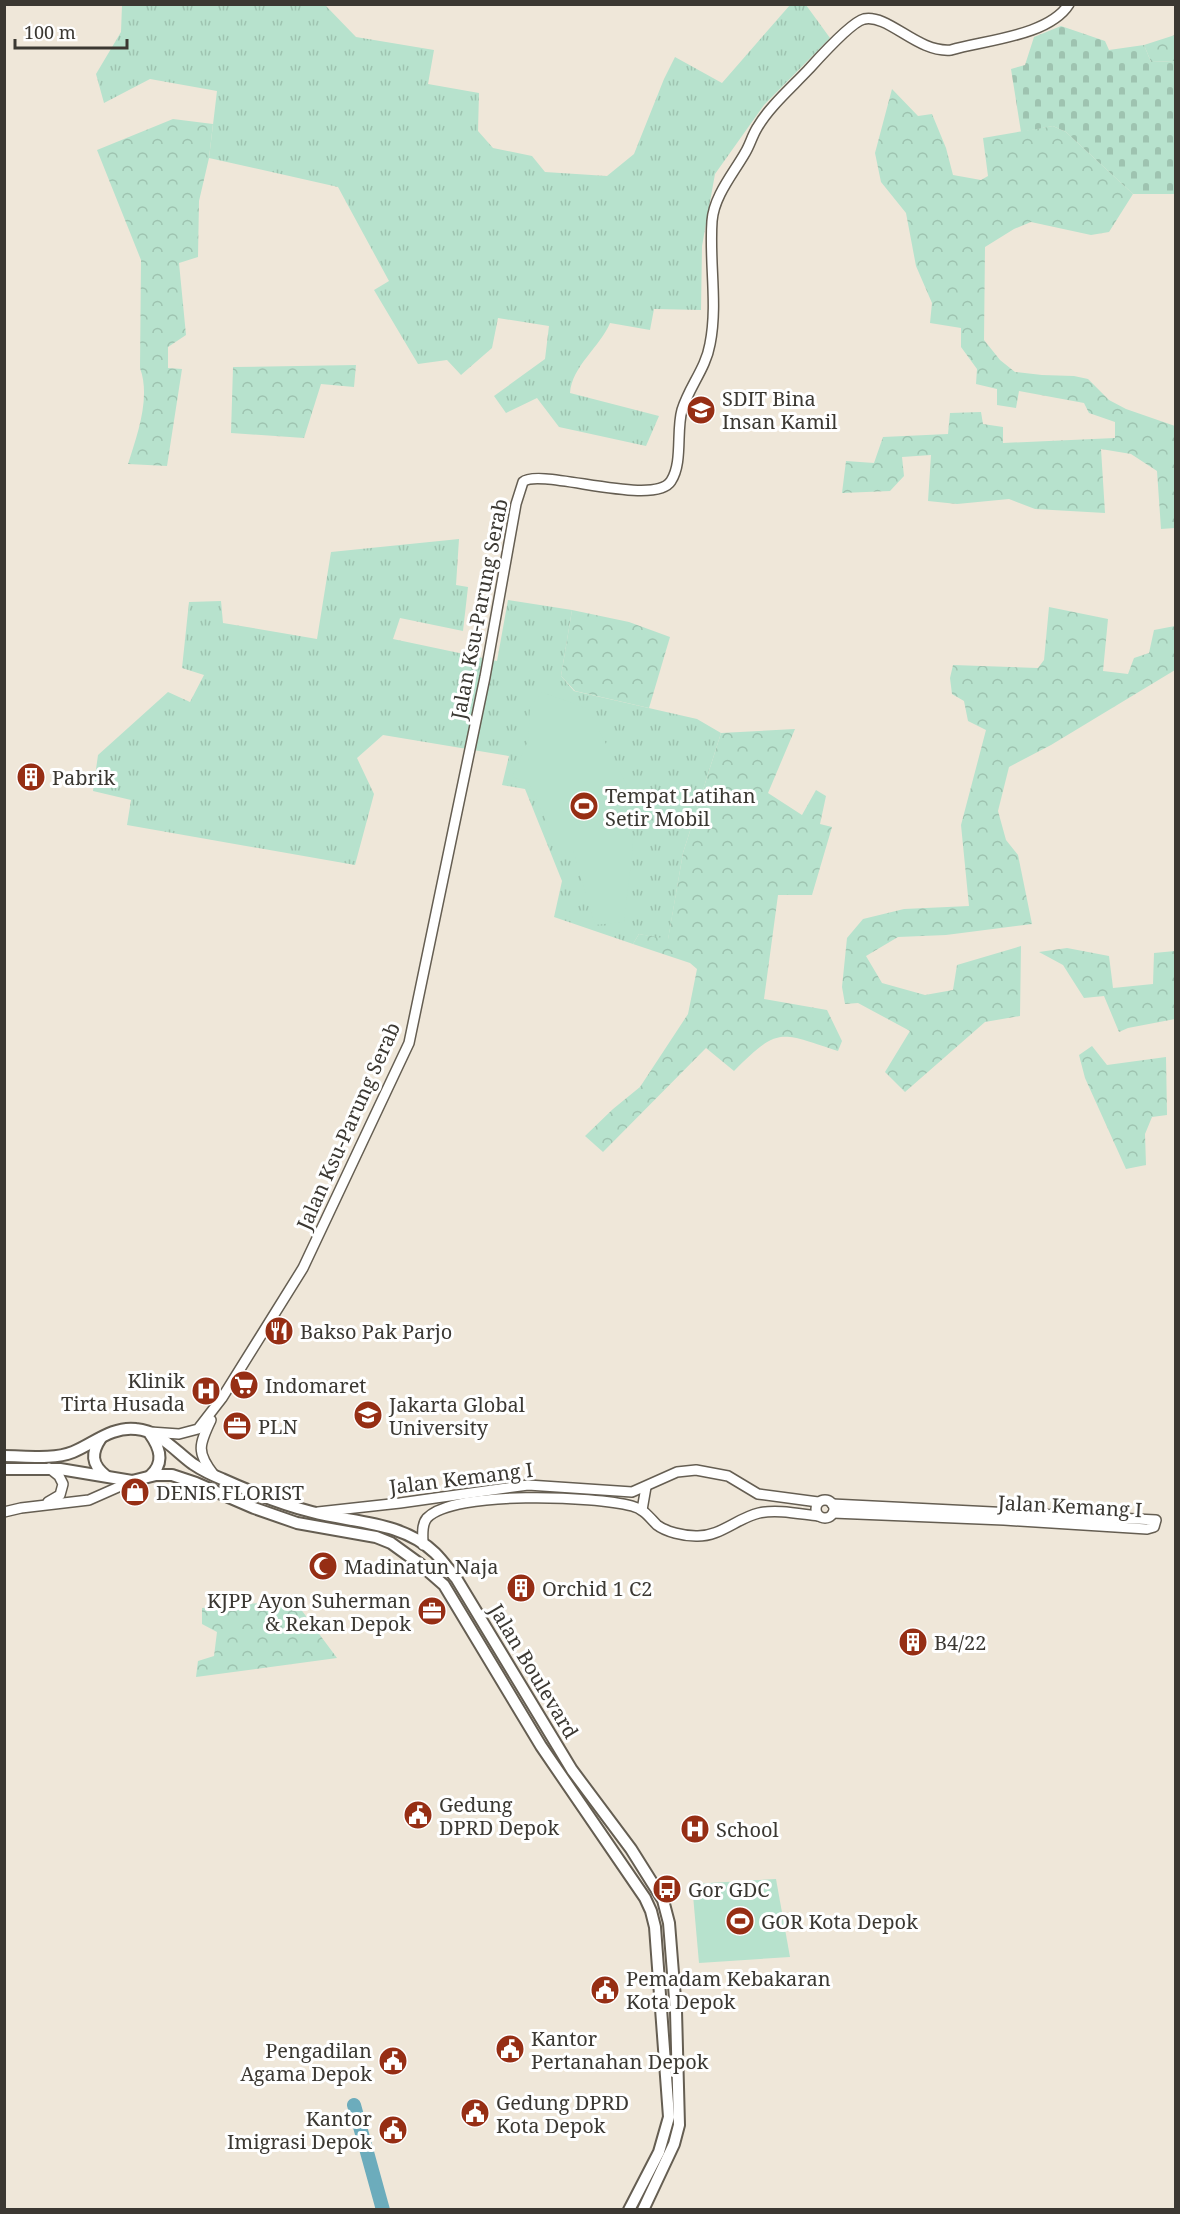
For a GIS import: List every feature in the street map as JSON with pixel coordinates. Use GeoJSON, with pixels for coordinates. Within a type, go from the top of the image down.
{"type":"FeatureCollection","features":[{"type":"Feature","properties":{"kind":"main road"},"geometry":{"type":"LineString","coordinates":[[4,1456],[56,1456],[72,1453],[112,1432],[132,1428],[148,1431],[156,1442],[160,1454],[157,1470],[150,1476],[132,1482],[49,1468],[4,1469]]}},
{"type":"Feature","properties":{"kind":"main road","name":"Jalan Boulevard"},"geometry":{"type":"LineString","coordinates":[[148,1431],[174,1447],[194,1465],[271,1500],[313,1512],[396,1529],[435,1552],[456,1578],[572,1770],[658,1890],[669,1923],[679,2125],[674,2144],[643,2210]]}},
{"type":"Feature","properties":{"kind":"main road"},"geometry":{"type":"LineString","coordinates":[[101,1437],[94,1449],[93,1461],[108,1478]]}},
{"type":"Feature","properties":{"kind":"main road","name":"Jalan Boulevard"},"geometry":{"type":"LineString","coordinates":[[150,1476],[163,1474],[196,1483],[254,1508],[297,1523],[376,1537],[391,1543],[444,1585],[541,1746],[645,1898],[651,1911],[669,2116],[659,2152],[629,2210]]}},
{"type":"Feature","properties":{"kind":"main road"},"geometry":{"type":"LineString","coordinates":[[657,1961],[672,1958]]}},
{"type":"Feature","properties":{"kind":"street","name":"Jalan Ksu-Parung Serab"},"geometry":{"type":"LineString","coordinates":[[148,1431],[190,1432],[204,1424],[291,1291],[409,1043],[485,677],[521,485],[530,478],[650,491],[663,488],[671,482],[676,469],[683,409],[711,342],[714,210],[757,128],[778,101],[844,34],[860,21],[870,19],[879,21],[926,47],[946,51],[1038,28],[1064,11],[1069,4]]}},
{"type":"Feature","properties":{"kind":"street","name":"Jalan Ksu-Parung Serab"},"geometry":{"type":"LineString","coordinates":[[214,1409],[203,1436],[201,1451],[204,1462],[216,1476]]}},
{"type":"Feature","properties":{"kind":"street"},"geometry":{"type":"LineString","coordinates":[[40,1505],[55,1499],[62,1490],[62,1480],[49,1468]]}},
{"type":"Feature","properties":{"kind":"street","name":"Jalan Kemang I"},"geometry":{"type":"LineString","coordinates":[[313,1512],[400,1503],[528,1485],[632,1492],[677,1472],[696,1470],[728,1476],[758,1494],[818,1502]]}},
{"type":"Feature","properties":{"kind":"street"},"geometry":{"type":"LineString","coordinates":[[4,1512],[40,1505],[89,1500],[132,1482]]}},
{"type":"Feature","properties":{"kind":"street"},"geometry":{"type":"LineString","coordinates":[[642,1510],[646,1487]]}},
{"type":"Feature","properties":{"kind":"street"},"geometry":{"type":"LineString","coordinates":[[580,1488],[580,1499]]}},
{"type":"Feature","properties":{"kind":"street"},"geometry":{"type":"LineString","coordinates":[[758,1494],[760,1513]]}},
{"type":"Feature","properties":{"kind":"street","name":"Jalan Kemang I"},"geometry":{"type":"LineString","coordinates":[[423,1545],[423,1524],[428,1517],[451,1506],[525,1496],[563,1497],[616,1503],[642,1510],[659,1527],[684,1535],[696,1536],[710,1535],[760,1513],[818,1516]]}},
{"type":"Feature","properties":{"kind":"street"},"geometry":{"type":"LineString","coordinates":[[828,1500],[832,1508],[826,1518],[818,1516],[815,1507],[818,1502],[828,1500]]}},
{"type":"Feature","properties":{"kind":"street","name":"Jalan Kemang I"},"geometry":{"type":"LineString","coordinates":[[832,1508],[1156,1520],[1154,1527],[1147,1529],[832,1508]]}},
{"type":"Feature","properties":{"kind":"green space"},"geometry":{"type":"Polygon","coordinates":[[[122,5],[325,5],[356,37],[434,50],[428,84],[479,93],[478,131],[493,148],[532,156],[545,172],[607,176],[634,154],[675,57],[722,83],[790,5],[806,5],[830,38],[764,105],[715,174],[702,246],[701,310],[654,309],[650,330],[610,323],[576,374],[570,393],[659,416],[646,446],[559,427],[537,398],[506,413],[494,396],[545,359],[549,326],[498,318],[492,348],[461,375],[447,360],[418,364],[374,290],[389,281],[338,187],[209,158],[217,91],[150,79],[104,103],[96,74],[121,32],[122,5]]]}},
{"type":"Feature","properties":{"kind":"green space"},"geometry":{"type":"Polygon","coordinates":[[[1061,26],[1105,41],[1109,50],[1144,45],[1151,62],[1175,61],[1175,194],[1133,194],[1066,132],[1053,126],[1021,132],[1011,69],[1025,65],[1034,37],[1061,26]]]}},
{"type":"Feature","properties":{"kind":"green space"},"geometry":{"type":"Polygon","coordinates":[[[1175,35],[1175,61],[1151,62],[1144,45],[1175,35]]]}},
{"type":"Feature","properties":{"kind":"green space"},"geometry":{"type":"Polygon","coordinates":[[[892,89],[918,116],[932,114],[946,148],[953,175],[981,180],[988,176],[983,138],[1053,126],[1066,132],[1133,194],[1109,232],[1091,235],[1031,222],[1014,229],[985,247],[984,340],[1000,360],[1015,372],[1088,379],[1109,400],[1126,409],[1175,426],[1175,528],[1161,529],[1157,471],[1131,454],[1101,449],[1105,513],[1035,509],[1009,499],[957,504],[928,501],[931,455],[902,457],[904,476],[890,491],[842,493],[846,461],[874,463],[883,437],[948,434],[950,413],[981,412],[983,424],[1003,427],[1003,443],[1115,438],[1115,422],[1089,413],[1084,403],[1019,391],[1016,408],[997,405],[997,389],[976,384],[977,369],[961,347],[961,328],[930,323],[932,303],[916,266],[906,213],[881,182],[875,153],[892,89]]]}},
{"type":"Feature","properties":{"kind":"green space"},"geometry":{"type":"Polygon","coordinates":[[[173,119],[213,124],[209,158],[199,201],[198,257],[179,263],[186,335],[168,347],[168,368],[182,369],[167,466],[128,464],[142,416],[144,392],[140,368],[141,260],[97,150],[173,119]]]}},
{"type":"Feature","properties":{"kind":"green space"},"geometry":{"type":"Polygon","coordinates":[[[356,365],[354,387],[321,384],[304,438],[231,433],[233,367],[356,365]]]}},
{"type":"Feature","properties":{"kind":"green space"},"geometry":{"type":"Polygon","coordinates":[[[459,539],[456,585],[468,587],[463,631],[400,618],[393,639],[497,661],[508,600],[572,610],[561,676],[574,691],[697,719],[721,733],[683,853],[668,940],[639,934],[633,944],[554,917],[562,881],[525,789],[502,785],[509,756],[383,735],[357,758],[374,794],[355,865],[127,825],[131,800],[93,791],[98,755],[168,692],[190,702],[204,675],[182,668],[189,602],[221,601],[223,623],[317,639],[331,552],[459,539]]]}},
{"type":"Feature","properties":{"kind":"green space"},"geometry":{"type":"Polygon","coordinates":[[[1049,607],[1108,619],[1103,671],[1128,674],[1134,658],[1149,653],[1154,630],[1175,626],[1175,670],[1051,745],[1009,767],[998,811],[1006,840],[1018,855],[1032,924],[946,935],[898,937],[866,956],[882,983],[925,995],[953,990],[957,965],[1021,946],[1020,1016],[985,1022],[905,1092],[885,1072],[910,1031],[858,1003],[845,1004],[842,987],[847,938],[863,919],[904,909],[969,906],[961,825],[986,730],[968,721],[964,701],[952,694],[950,678],[953,665],[1038,668],[1044,660],[1049,607]]]}},
{"type":"Feature","properties":{"kind":"green space"},"geometry":{"type":"Polygon","coordinates":[[[572,610],[629,622],[670,637],[649,708],[575,691],[561,676],[572,610]]]}},
{"type":"Feature","properties":{"kind":"green space","name":"Tempat Latihan Setir Mobil"},"geometry":{"type":"Polygon","coordinates":[[[542,692],[588,709],[626,783],[633,846],[624,922],[595,925],[573,850],[550,829],[529,783],[512,777],[528,741],[530,707],[542,692]]]}},
{"type":"Feature","properties":{"kind":"green space"},"geometry":{"type":"Polygon","coordinates":[[[795,729],[768,793],[802,815],[816,790],[826,796],[820,824],[832,827],[812,895],[778,895],[764,999],[827,1010],[842,1041],[838,1051],[791,1037],[781,1037],[761,1046],[734,1071],[706,1048],[603,1152],[585,1136],[640,1087],[688,1014],[697,969],[690,963],[633,944],[639,934],[668,939],[683,853],[721,733],[795,729]]]}},
{"type":"Feature","properties":{"kind":"green space"},"geometry":{"type":"Polygon","coordinates":[[[1067,948],[1109,956],[1113,988],[1153,984],[1154,953],[1175,951],[1175,1019],[1128,1028],[1119,1032],[1104,996],[1084,998],[1063,965],[1039,952],[1067,948]]]}},
{"type":"Feature","properties":{"kind":"green space"},"geometry":{"type":"Polygon","coordinates":[[[1092,1046],[1107,1065],[1166,1057],[1167,1115],[1152,1117],[1145,1134],[1146,1165],[1126,1169],[1085,1078],[1079,1055],[1092,1046]]]}},
{"type":"Feature","properties":{"kind":"green space"},"geometry":{"type":"Polygon","coordinates":[[[294,1600],[337,1658],[196,1677],[198,1661],[214,1656],[217,1632],[202,1624],[202,1608],[294,1600]]]}},
{"type":"Feature","properties":{"kind":"green space","name":"GOR Kota Depok"},"geometry":{"type":"Polygon","coordinates":[[[776,1879],[790,1957],[699,1963],[692,1884],[776,1879]]]}},
{"type":"Feature","properties":{"kind":"waterway"},"geometry":{"type":"LineString","coordinates":[[354,2105],[383,2210]]}},
{"type":"Feature","properties":{"kind":"place","name":"SDIT Bina Insan Kamil"},"geometry":{"type":"Point","coordinates":[701,410]}},
{"type":"Feature","properties":{"kind":"place","name":"Pabrik"},"geometry":{"type":"Point","coordinates":[31,777]}},
{"type":"Feature","properties":{"kind":"place","name":"Tempat Latihan Setir Mobil"},"geometry":{"type":"Point","coordinates":[584,806]}},
{"type":"Feature","properties":{"kind":"place","name":"Bakso Pak Parjo"},"geometry":{"type":"Point","coordinates":[279,1331]}},
{"type":"Feature","properties":{"kind":"place","name":"Indomaret"},"geometry":{"type":"Point","coordinates":[244,1385]}},
{"type":"Feature","properties":{"kind":"place","name":"Klinik Tirta Husada"},"geometry":{"type":"Point","coordinates":[206,1391]}},
{"type":"Feature","properties":{"kind":"place","name":"Jakarta Global University"},"geometry":{"type":"Point","coordinates":[368,1415]}},
{"type":"Feature","properties":{"kind":"place","name":"PLN"},"geometry":{"type":"Point","coordinates":[237,1426]}},
{"type":"Feature","properties":{"kind":"place","name":"DENIS FLORIST"},"geometry":{"type":"Point","coordinates":[135,1492]}},
{"type":"Feature","properties":{"kind":"place","name":"Madinatun Naja"},"geometry":{"type":"Point","coordinates":[323,1566]}},
{"type":"Feature","properties":{"kind":"place","name":"Orchid 1 C2"},"geometry":{"type":"Point","coordinates":[521,1588]}},
{"type":"Feature","properties":{"kind":"place","name":"KJPP Ayon Suherman & Rekan Depok"},"geometry":{"type":"Point","coordinates":[432,1611]}},
{"type":"Feature","properties":{"kind":"place","name":"B4/22"},"geometry":{"type":"Point","coordinates":[913,1642]}},
{"type":"Feature","properties":{"kind":"place","name":"Gedung DPRD Depok"},"geometry":{"type":"Point","coordinates":[418,1815]}},
{"type":"Feature","properties":{"kind":"place","name":"School"},"geometry":{"type":"Point","coordinates":[695,1829]}},
{"type":"Feature","properties":{"kind":"place","name":"Gor GDC"},"geometry":{"type":"Point","coordinates":[667,1889]}},
{"type":"Feature","properties":{"kind":"place","name":"GOR Kota Depok"},"geometry":{"type":"Point","coordinates":[740,1921]}},
{"type":"Feature","properties":{"kind":"place","name":"Pemadam Kebakaran Kota Depok"},"geometry":{"type":"Point","coordinates":[605,1990]}},
{"type":"Feature","properties":{"kind":"place","name":"Kantor Pertanahan Depok"},"geometry":{"type":"Point","coordinates":[510,2049]}},
{"type":"Feature","properties":{"kind":"place","name":"Pengadilan Agama Depok"},"geometry":{"type":"Point","coordinates":[393,2061]}},
{"type":"Feature","properties":{"kind":"place","name":"Gedung DPRD Kota Depok"},"geometry":{"type":"Point","coordinates":[475,2113]}},
{"type":"Feature","properties":{"kind":"place","name":"Kantor Imigrasi Depok"},"geometry":{"type":"Point","coordinates":[393,2130]}}]}
